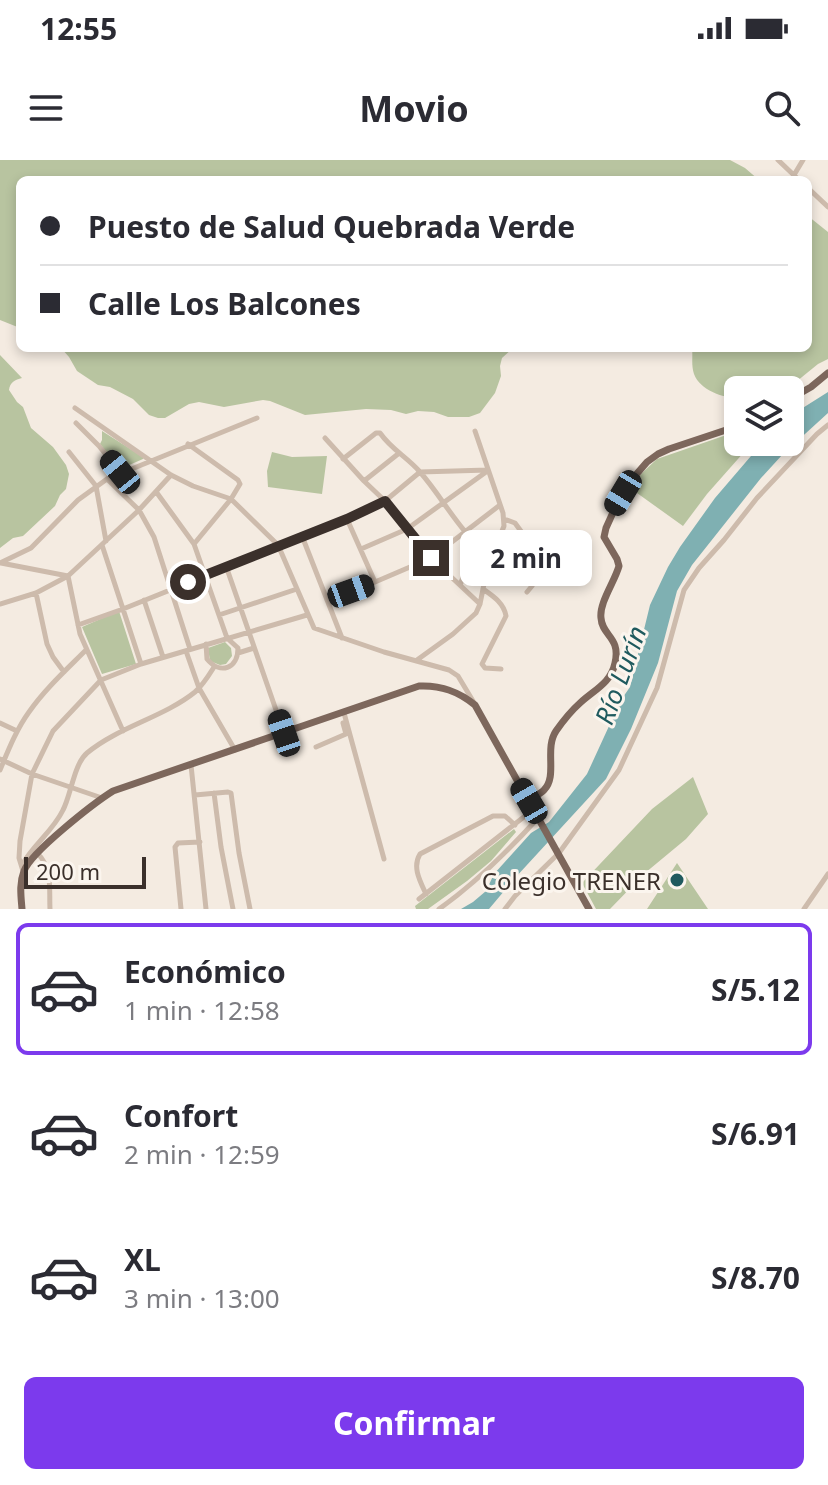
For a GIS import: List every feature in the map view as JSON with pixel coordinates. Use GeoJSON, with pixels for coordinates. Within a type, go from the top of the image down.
{"type":"FeatureCollection","features":[{"type":"Feature","properties":{"kind":"main road"},"geometry":{"type":"LineString","coordinates":[[804,391],[828,373]]}},
{"type":"Feature","properties":{"kind":"main road"},"geometry":{"type":"LineString","coordinates":[[529,801],[549,782],[549,751],[556,731],[580,702],[602,686],[615,666],[616,645],[600,620],[619,566],[604,537],[615,508],[634,477],[658,454],[724,431]]}},
{"type":"Feature","properties":{"kind":"main road"},"geometry":{"type":"LineString","coordinates":[[22,909],[22,869],[102,798],[128,785],[419,686],[431,686],[454,691],[475,705],[589,909]]}},
{"type":"Feature","properties":{"kind":"street"},"geometry":{"type":"LineString","coordinates":[[778,160],[795,176]]}},
{"type":"Feature","properties":{"kind":"street"},"geometry":{"type":"LineString","coordinates":[[812,192],[828,207]]}},
{"type":"Feature","properties":{"kind":"street"},"geometry":{"type":"LineString","coordinates":[[75,408],[171,475],[231,499],[278,545],[314,628],[454,673],[475,705]]}},
{"type":"Feature","properties":{"kind":"street"},"geometry":{"type":"LineString","coordinates":[[0,563],[34,546],[78,500],[107,479],[257,418]]}},
{"type":"Feature","properties":{"kind":"street"},"geometry":{"type":"LineString","coordinates":[[76,423],[120,472]]}},
{"type":"Feature","properties":{"kind":"street"},"geometry":{"type":"LineString","coordinates":[[505,909],[558,851],[619,770],[657,688],[684,590],[757,498],[828,425]]}},
{"type":"Feature","properties":{"kind":"street"},"geometry":{"type":"LineString","coordinates":[[417,661],[470,620],[480,604],[487,569],[504,526],[475,431]]}},
{"type":"Feature","properties":{"kind":"street"},"geometry":{"type":"LineString","coordinates":[[343,459],[380,433],[398,454],[420,472],[476,545],[492,556]]}},
{"type":"Feature","properties":{"kind":"street"},"geometry":{"type":"LineString","coordinates":[[325,438],[385,501],[431,558],[480,604]]}},
{"type":"Feature","properties":{"kind":"street"},"geometry":{"type":"LineString","coordinates":[[188,444],[240,484],[194,544]]}},
{"type":"Feature","properties":{"kind":"street"},"geometry":{"type":"LineString","coordinates":[[69,452],[96,486],[104,544],[141,664]]}},
{"type":"Feature","properties":{"kind":"street"},"geometry":{"type":"LineString","coordinates":[[364,481],[398,454]]}},
{"type":"Feature","properties":{"kind":"street"},"geometry":{"type":"LineString","coordinates":[[78,625],[347,519],[385,501],[420,472],[488,470]]}},
{"type":"Feature","properties":{"kind":"street"},"geometry":{"type":"LineString","coordinates":[[361,549],[407,529],[488,470]]}},
{"type":"Feature","properties":{"kind":"street"},"geometry":{"type":"LineString","coordinates":[[0,604],[36,593],[68,576],[157,493],[171,475]]}},
{"type":"Feature","properties":{"kind":"street"},"geometry":{"type":"LineString","coordinates":[[107,479],[139,510],[154,537],[199,688],[235,750]]}},
{"type":"Feature","properties":{"kind":"street"},"geometry":{"type":"LineString","coordinates":[[157,493],[194,544],[227,638],[236,645],[237,659],[225,668],[214,667],[205,654],[206,644]]}},
{"type":"Feature","properties":{"kind":"street"},"geometry":{"type":"LineString","coordinates":[[327,600],[431,558],[500,505]]}},
{"type":"Feature","properties":{"kind":"street"},"geometry":{"type":"LineString","coordinates":[[347,519],[375,582]]}},
{"type":"Feature","properties":{"kind":"street"},"geometry":{"type":"LineString","coordinates":[[504,519],[515,523],[523,534],[534,581],[527,592]]}},
{"type":"Feature","properties":{"kind":"street"},"geometry":{"type":"LineString","coordinates":[[302,536],[342,638]]}},
{"type":"Feature","properties":{"kind":"street"},"geometry":{"type":"LineString","coordinates":[[459,585],[476,545]]}},
{"type":"Feature","properties":{"kind":"street"},"geometry":{"type":"LineString","coordinates":[[0,563],[68,576]]}},
{"type":"Feature","properties":{"kind":"street"},"geometry":{"type":"LineString","coordinates":[[226,566],[284,733]]}},
{"type":"Feature","properties":{"kind":"street"},"geometry":{"type":"LineString","coordinates":[[68,576],[86,650],[123,731]]}},
{"type":"Feature","properties":{"kind":"street"},"geometry":{"type":"LineString","coordinates":[[219,615],[297,589]]}},
{"type":"Feature","properties":{"kind":"street"},"geometry":{"type":"LineString","coordinates":[[483,589],[501,603],[506,616],[482,664],[485,668],[501,669]]}},
{"type":"Feature","properties":{"kind":"street"},"geometry":{"type":"LineString","coordinates":[[36,593],[47,644],[64,672]]}},
{"type":"Feature","properties":{"kind":"street"},"geometry":{"type":"LineString","coordinates":[[144,600],[163,657]]}},
{"type":"Feature","properties":{"kind":"street"},"geometry":{"type":"LineString","coordinates":[[22,869],[20,841],[32,774],[53,731],[101,680],[163,657],[307,615]]}},
{"type":"Feature","properties":{"kind":"street"},"geometry":{"type":"LineString","coordinates":[[238,653],[254,648]]}},
{"type":"Feature","properties":{"kind":"street"},"geometry":{"type":"LineString","coordinates":[[0,770],[2,760],[29,711],[86,650]]}},
{"type":"Feature","properties":{"kind":"street"},"geometry":{"type":"LineString","coordinates":[[22,869],[36,844],[65,808],[84,756],[199,688],[214,667]]}},
{"type":"Feature","properties":{"kind":"street"},"geometry":{"type":"LineString","coordinates":[[316,747],[346,734],[342,714]]}},
{"type":"Feature","properties":{"kind":"street"},"geometry":{"type":"LineString","coordinates":[[342,714],[384,859]]}},
{"type":"Feature","properties":{"kind":"street"},"geometry":{"type":"LineString","coordinates":[[0,723],[18,731]]}},
{"type":"Feature","properties":{"kind":"street"},"geometry":{"type":"LineString","coordinates":[[2,760],[32,774],[102,798]]}},
{"type":"Feature","properties":{"kind":"street"},"geometry":{"type":"LineString","coordinates":[[191,765],[206,909]]}},
{"type":"Feature","properties":{"kind":"street"},"geometry":{"type":"LineString","coordinates":[[214,793],[233,909]]}},
{"type":"Feature","properties":{"kind":"street"},"geometry":{"type":"LineString","coordinates":[[195,795],[231,793],[250,909]]}},
{"type":"Feature","properties":{"kind":"street"},"geometry":{"type":"LineString","coordinates":[[426,894],[416,868],[420,854],[493,816],[505,816],[515,825]]}},
{"type":"Feature","properties":{"kind":"street"},"geometry":{"type":"LineString","coordinates":[[419,899],[515,825],[538,816]]}},
{"type":"Feature","properties":{"kind":"street"},"geometry":{"type":"LineString","coordinates":[[439,909],[480,877],[538,816]]}},
{"type":"Feature","properties":{"kind":"street"},"geometry":{"type":"LineString","coordinates":[[181,909],[175,847],[178,843],[200,842]]}},
{"type":"Feature","properties":{"kind":"street"},"geometry":{"type":"LineString","coordinates":[[37,853],[44,859],[48,870],[50,909]]}},
{"type":"Feature","properties":{"kind":"street"},"geometry":{"type":"LineString","coordinates":[[804,909],[828,874]]}},
{"type":"Feature","properties":{"kind":"green space"},"geometry":{"type":"Polygon","coordinates":[[[0,160],[730,160],[754,176],[16,176],[16,326],[0,320],[0,160]]]}},
{"type":"Feature","properties":{"kind":"green space"},"geometry":{"type":"Polygon","coordinates":[[[812,219],[828,232],[828,359],[803,376],[724,376],[724,396],[707,389],[694,374],[692,352],[812,352],[812,219]]]}},
{"type":"Feature","properties":{"kind":"green space"},"geometry":{"type":"Polygon","coordinates":[[[65,352],[509,352],[502,358],[501,376],[495,393],[480,413],[469,417],[366,409],[305,415],[263,400],[224,407],[199,402],[189,404],[165,418],[158,418],[149,415],[133,399],[110,387],[98,385],[77,371],[65,352]]]}},
{"type":"Feature","properties":{"kind":"green space"},"geometry":{"type":"Polygon","coordinates":[[[0,355],[22,378],[13,382],[9,390],[23,407],[31,428],[53,447],[69,474],[66,489],[55,506],[23,536],[13,538],[0,548],[0,355]]]}},
{"type":"Feature","properties":{"kind":"green space"},"geometry":{"type":"Polygon","coordinates":[[[102,431],[143,459],[120,469],[100,444],[102,431]]]}},
{"type":"Feature","properties":{"kind":"green space"},"geometry":{"type":"Polygon","coordinates":[[[724,436],[724,456],[741,456],[683,526],[630,488],[657,459],[724,436]]]}},
{"type":"Feature","properties":{"kind":"green space"},"geometry":{"type":"Polygon","coordinates":[[[272,452],[292,457],[327,456],[322,494],[268,487],[267,471],[272,452]]]}},
{"type":"Feature","properties":{"kind":"green space"},"geometry":{"type":"Polygon","coordinates":[[[119,611],[136,664],[102,674],[82,627],[119,611]]]}},
{"type":"Feature","properties":{"kind":"green space"},"geometry":{"type":"Polygon","coordinates":[[[225,642],[231,648],[232,656],[226,664],[210,661],[208,648],[225,642]]]}},
{"type":"Feature","properties":{"kind":"green space"},"geometry":{"type":"Polygon","coordinates":[[[693,777],[708,814],[686,839],[645,873],[610,909],[596,909],[582,883],[652,809],[693,777]]]}},
{"type":"Feature","properties":{"kind":"green space"},"geometry":{"type":"Polygon","coordinates":[[[514,829],[516,832],[491,861],[467,881],[428,909],[416,909],[415,906],[514,829]]]}},
{"type":"Feature","properties":{"kind":"green space","name":"Colegio TRENER"},"geometry":{"type":"Polygon","coordinates":[[[677,863],[708,909],[647,909],[677,863]]]}},
{"type":"Feature","properties":{"kind":"water"},"geometry":{"type":"Polygon","coordinates":[[[828,392],[828,413],[804,435],[804,407],[828,392]]]}},
{"type":"Feature","properties":{"kind":"water"},"geometry":{"type":"Polygon","coordinates":[[[751,456],[781,456],[692,565],[677,591],[658,663],[606,779],[489,909],[461,909],[486,891],[494,874],[531,833],[549,822],[587,774],[630,687],[650,605],[680,547],[715,498],[751,456]]]}},
{"type":"Feature","properties":{"kind":"place","name":"Colegio TRENER"},"geometry":{"type":"Point","coordinates":[677,880]}},
{"type":"Feature","properties":{"kind":"route"},"geometry":{"type":"LineString","coordinates":[[188,582],[385,501],[431,558]]}},
{"type":"Feature","properties":{"kind":"water label","name":"Río Lurín"},"geometry":{"type":"Point","coordinates":[620,675]}}]}
